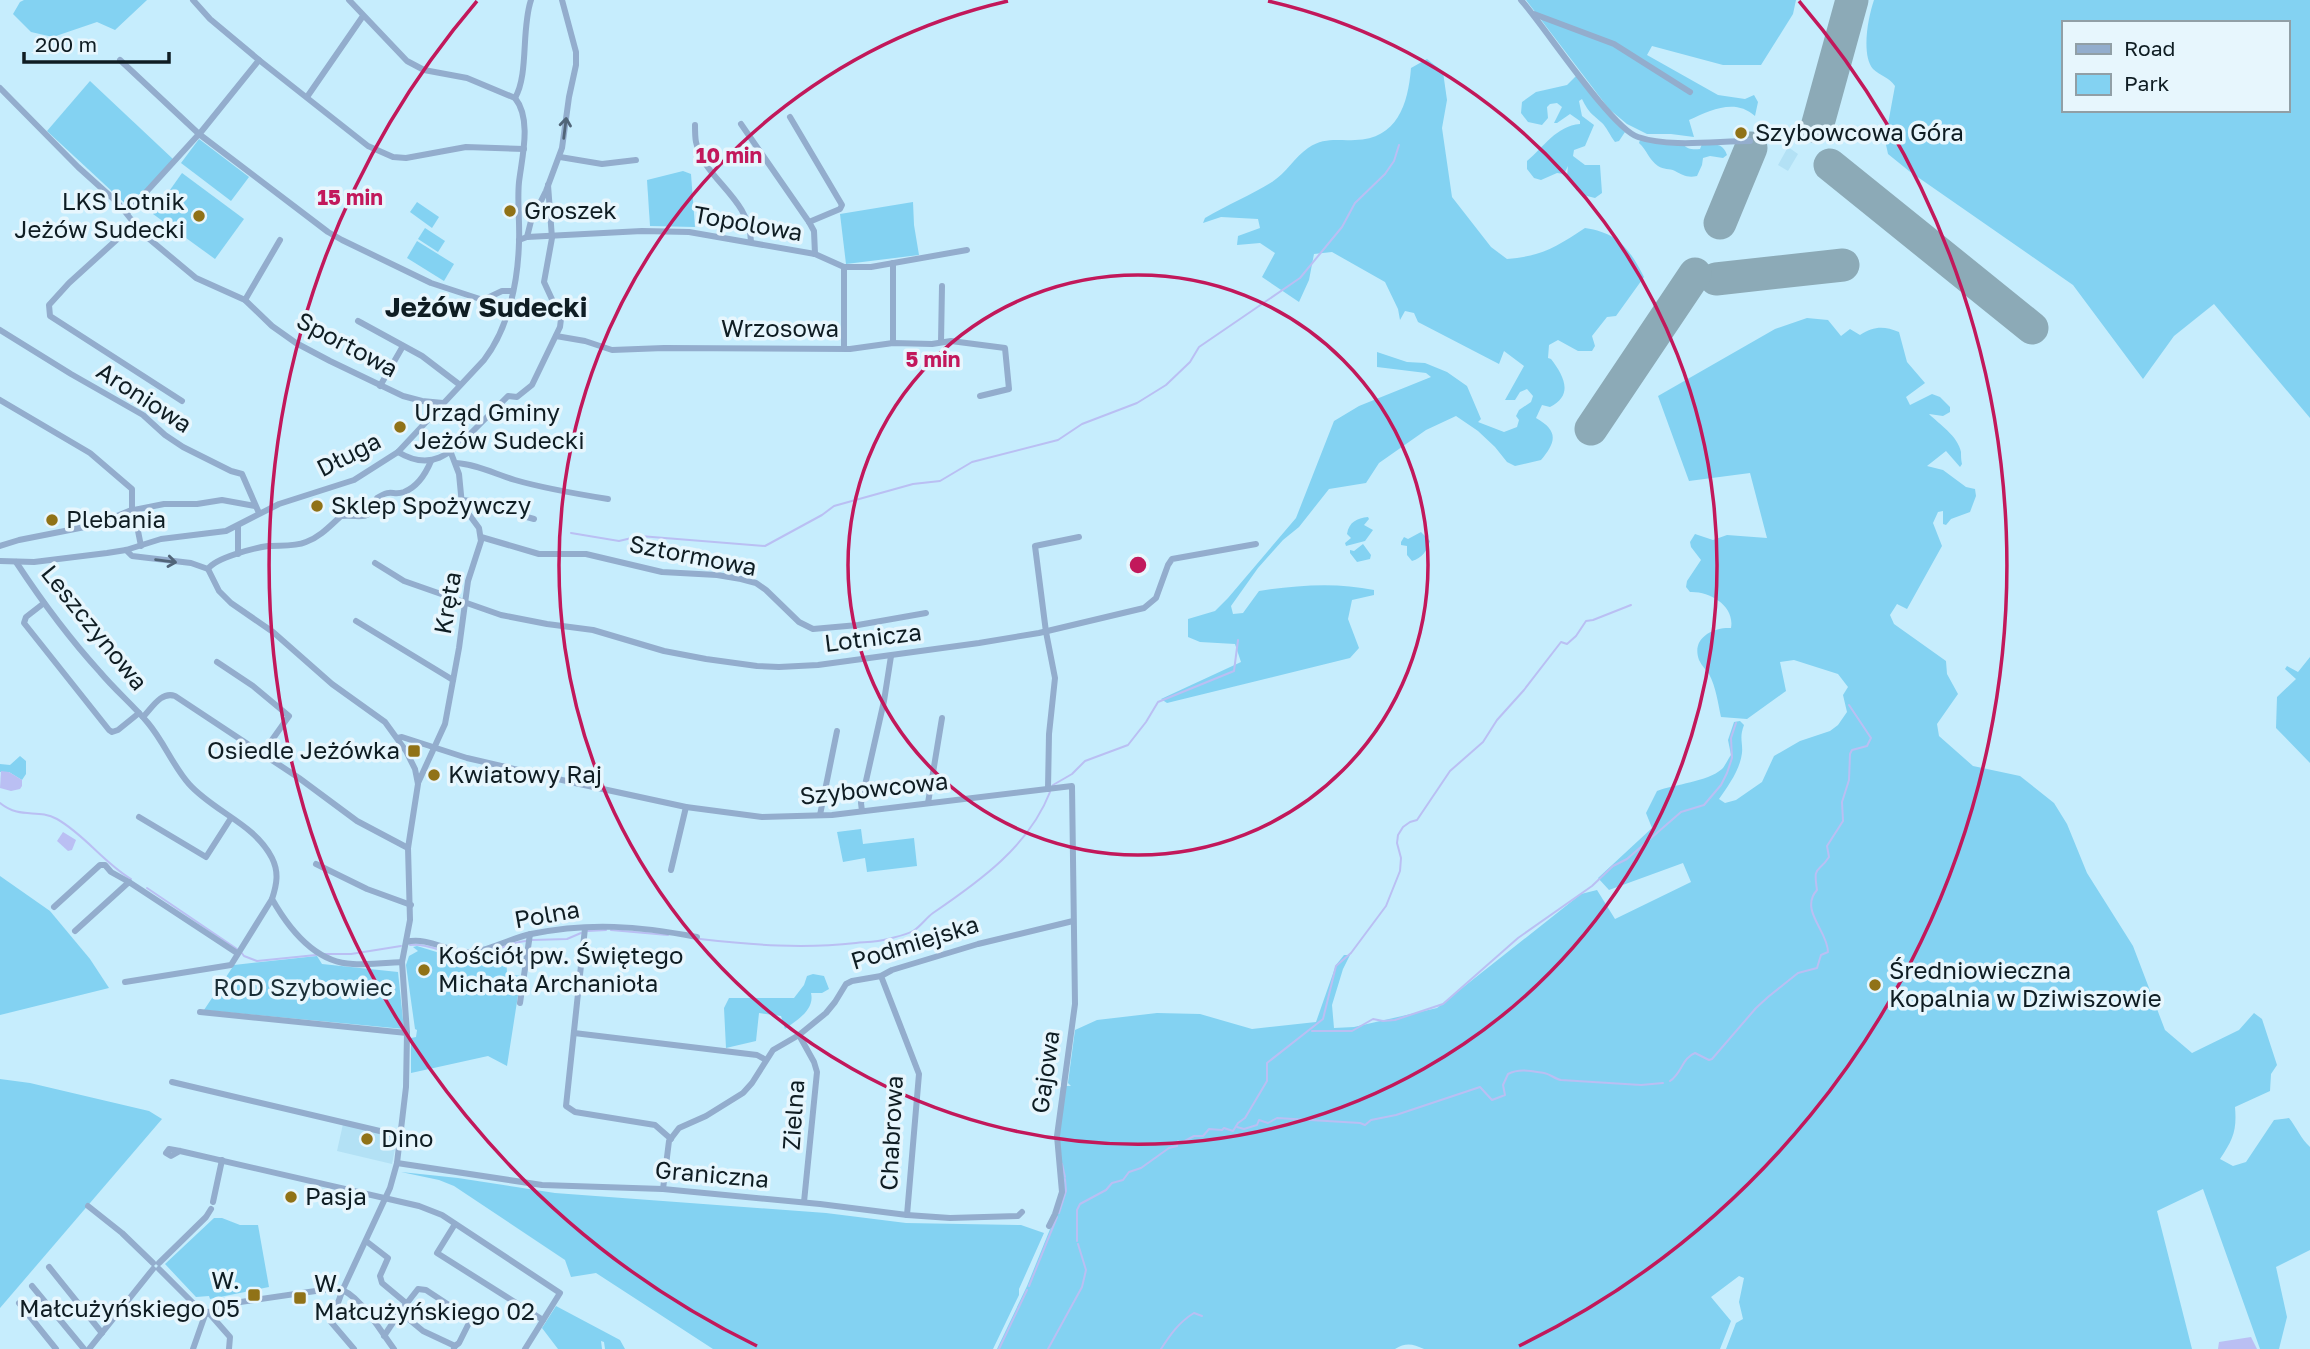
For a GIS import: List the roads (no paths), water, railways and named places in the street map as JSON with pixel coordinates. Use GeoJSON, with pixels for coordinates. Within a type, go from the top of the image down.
{"type":"FeatureCollection","features":[{"type":"Feature","properties":{"kind":"street"},"geometry":{"type":"LineString","coordinates":[[193,0],[210,19],[258,60],[368,146],[393,157],[407,158],[466,147],[524,149]]}},
{"type":"Feature","properties":{"kind":"street"},"geometry":{"type":"LineString","coordinates":[[349,0],[397,53],[415,66],[467,78],[515,98]]}},
{"type":"Feature","properties":{"kind":"street","name":"Długa"},"geometry":{"type":"LineString","coordinates":[[0,561],[34,562],[126,550],[161,539],[213,534],[238,526],[279,504],[354,480],[398,452],[484,360],[495,345],[506,317],[523,239],[519,189],[524,149],[522,109],[515,98],[521,78],[531,0]]}},
{"type":"Feature","properties":{"kind":"street"},"geometry":{"type":"LineString","coordinates":[[523,239],[560,157],[577,58],[562,0]]}},
{"type":"Feature","properties":{"kind":"street"},"geometry":{"type":"LineString","coordinates":[[1521,0],[1609,113],[1631,134],[1662,142],[1750,141]]}},
{"type":"Feature","properties":{"kind":"street"},"geometry":{"type":"LineString","coordinates":[[1532,13],[1614,44],[1690,92]]}},
{"type":"Feature","properties":{"kind":"street"},"geometry":{"type":"LineString","coordinates":[[307,97],[363,16]]}},
{"type":"Feature","properties":{"kind":"street"},"geometry":{"type":"LineString","coordinates":[[120,60],[200,133],[328,232],[431,283],[483,300],[502,291],[512,291]]}},
{"type":"Feature","properties":{"kind":"street"},"geometry":{"type":"LineString","coordinates":[[127,213],[200,133],[258,60]]}},
{"type":"Feature","properties":{"kind":"street","name":"Sportowa"},"geometry":{"type":"LineString","coordinates":[[0,89],[127,213],[134,224],[165,254],[196,278],[244,300],[272,326],[296,343],[380,386],[403,396],[443,403]]}},
{"type":"Feature","properties":{"kind":"street"},"geometry":{"type":"LineString","coordinates":[[790,117],[842,205],[840,209],[809,222]]}},
{"type":"Feature","properties":{"kind":"street"},"geometry":{"type":"LineString","coordinates":[[741,124],[809,222],[814,231],[815,254]]}},
{"type":"Feature","properties":{"kind":"street"},"geometry":{"type":"LineString","coordinates":[[695,125],[696,142],[702,157],[746,216],[751,242]]}},
{"type":"Feature","properties":{"kind":"street"},"geometry":{"type":"LineString","coordinates":[[560,157],[601,164],[636,160]]}},
{"type":"Feature","properties":{"kind":"street"},"geometry":{"type":"LineString","coordinates":[[398,452],[417,460],[431,461],[451,453],[508,396],[517,397],[532,385],[556,336],[561,319],[544,282],[552,238],[548,186]]}},
{"type":"Feature","properties":{"kind":"street","name":"Aroniowa"},"geometry":{"type":"LineString","coordinates":[[134,224],[69,283],[49,305],[48,311],[50,316],[182,401]]}},
{"type":"Feature","properties":{"kind":"street","name":"Topolowa"},"geometry":{"type":"LineString","coordinates":[[523,239],[653,231],[689,232],[815,254],[844,267],[872,267],[967,250]]}},
{"type":"Feature","properties":{"kind":"street"},"geometry":{"type":"LineString","coordinates":[[244,300],[280,240]]}},
{"type":"Feature","properties":{"kind":"street"},"geometry":{"type":"LineString","coordinates":[[893,263],[893,343]]}},
{"type":"Feature","properties":{"kind":"street"},"geometry":{"type":"LineString","coordinates":[[844,267],[844,348]]}},
{"type":"Feature","properties":{"kind":"street"},"geometry":{"type":"LineString","coordinates":[[941,342],[942,286]]}},
{"type":"Feature","properties":{"kind":"street"},"geometry":{"type":"LineString","coordinates":[[358,321],[422,356],[460,385]]}},
{"type":"Feature","properties":{"kind":"street","name":"Aroniowa"},"geometry":{"type":"LineString","coordinates":[[0,330],[142,415],[183,447],[231,471],[243,474],[259,513]]}},
{"type":"Feature","properties":{"kind":"street","name":"Wrzosowa"},"geometry":{"type":"LineString","coordinates":[[556,336],[585,341],[612,350],[844,348],[961,341],[1005,348],[1009,389],[980,396]]}},
{"type":"Feature","properties":{"kind":"street"},"geometry":{"type":"LineString","coordinates":[[380,386],[403,346]]}},
{"type":"Feature","properties":{"kind":"street"},"geometry":{"type":"LineString","coordinates":[[0,400],[100,460],[132,489],[133,511],[141,546]]}},
{"type":"Feature","properties":{"kind":"street"},"geometry":{"type":"LineString","coordinates":[[451,453],[456,463],[462,505],[479,528],[481,537]]}},
{"type":"Feature","properties":{"kind":"street"},"geometry":{"type":"LineString","coordinates":[[208,569],[211,564],[238,554],[269,546],[303,543],[322,533],[341,516],[368,516],[377,498],[387,491],[402,493],[415,484],[431,461]]}},
{"type":"Feature","properties":{"kind":"street"},"geometry":{"type":"LineString","coordinates":[[456,463],[470,464],[552,490],[608,499]]}},
{"type":"Feature","properties":{"kind":"street"},"geometry":{"type":"LineString","coordinates":[[0,546],[95,525],[133,511],[164,504],[197,504],[222,500],[254,506]]}},
{"type":"Feature","properties":{"kind":"street"},"geometry":{"type":"LineString","coordinates":[[461,500],[534,519]]}},
{"type":"Feature","properties":{"kind":"street"},"geometry":{"type":"LineString","coordinates":[[238,526],[238,554]]}},
{"type":"Feature","properties":{"kind":"street","name":"Kręta"},"geometry":{"type":"LineString","coordinates":[[418,784],[445,724],[468,581],[481,537]]}},
{"type":"Feature","properties":{"kind":"street","name":"Sztormowa"},"geometry":{"type":"LineString","coordinates":[[481,537],[539,554],[586,554],[662,572],[718,575],[756,583],[799,622],[813,629],[858,625],[926,613]]}},
{"type":"Feature","properties":{"kind":"street"},"geometry":{"type":"LineString","coordinates":[[1048,789],[1049,734],[1055,678],[1035,546],[1079,537]]}},
{"type":"Feature","properties":{"kind":"street","name":"Lotnicza"},"geometry":{"type":"LineString","coordinates":[[375,563],[404,581],[501,615],[616,635],[664,650],[757,666],[818,665],[1046,632],[1133,611],[1151,604],[1156,598],[1172,559],[1256,544]]}},
{"type":"Feature","properties":{"kind":"street"},"geometry":{"type":"LineString","coordinates":[[126,550],[132,555],[208,569],[219,591],[231,603],[273,632],[332,684],[385,722],[398,738],[415,769],[418,784],[408,848],[411,905],[402,962],[407,1033],[406,1087],[397,1163],[385,1199],[343,1289],[331,1322],[354,1349]]}},
{"type":"Feature","properties":{"kind":"street","name":"Leszczynowa"},"geometry":{"type":"LineString","coordinates":[[16,562],[44,603],[99,672],[159,736],[189,784],[200,796],[253,833],[272,857],[278,871],[272,899]]}},
{"type":"Feature","properties":{"kind":"street"},"geometry":{"type":"LineString","coordinates":[[44,603],[26,617],[24,623],[109,730],[118,730],[141,715]]}},
{"type":"Feature","properties":{"kind":"street"},"geometry":{"type":"LineString","coordinates":[[356,621],[453,680]]}},
{"type":"Feature","properties":{"kind":"street"},"geometry":{"type":"LineString","coordinates":[[862,811],[861,803],[884,701],[891,656]]}},
{"type":"Feature","properties":{"kind":"street"},"geometry":{"type":"LineString","coordinates":[[217,662],[253,686],[289,716],[262,754]]}},
{"type":"Feature","properties":{"kind":"street","name":"Leszczynowa"},"geometry":{"type":"LineString","coordinates":[[141,715],[169,694],[299,778],[357,821],[408,848]]}},
{"type":"Feature","properties":{"kind":"street"},"geometry":{"type":"LineString","coordinates":[[928,803],[942,718]]}},
{"type":"Feature","properties":{"kind":"street"},"geometry":{"type":"LineString","coordinates":[[820,815],[838,731]]}},
{"type":"Feature","properties":{"kind":"street"},"geometry":{"type":"LineString","coordinates":[[398,738],[436,748]]}},
{"type":"Feature","properties":{"kind":"street","name":"Szybowcowa"},"geometry":{"type":"LineString","coordinates":[[436,748],[467,758],[686,807],[762,817],[862,811],[1072,786],[1073,921]]}},
{"type":"Feature","properties":{"kind":"street"},"geometry":{"type":"LineString","coordinates":[[671,870],[686,807]]}},
{"type":"Feature","properties":{"kind":"street"},"geometry":{"type":"LineString","coordinates":[[139,817],[206,857],[231,818]]}},
{"type":"Feature","properties":{"kind":"street"},"geometry":{"type":"LineString","coordinates":[[316,864],[367,890],[411,905]]}},
{"type":"Feature","properties":{"kind":"street"},"geometry":{"type":"LineString","coordinates":[[54,907],[100,865],[105,865],[110,872],[239,951]]}},
{"type":"Feature","properties":{"kind":"street"},"geometry":{"type":"LineString","coordinates":[[75,931],[129,882]]}},
{"type":"Feature","properties":{"kind":"street"},"geometry":{"type":"LineString","coordinates":[[125,982],[231,965],[272,899],[297,934],[325,957],[353,964],[402,962]]}},
{"type":"Feature","properties":{"kind":"street","name":"Podmiejska"},"geometry":{"type":"LineString","coordinates":[[671,1139],[679,1128],[706,1116],[743,1093],[773,1050],[799,1035],[835,1002],[846,984],[881,976],[892,970],[978,944],[1073,921]]}},
{"type":"Feature","properties":{"kind":"street","name":"Gajowa"},"geometry":{"type":"LineString","coordinates":[[1049,1226],[1062,1192],[1057,1136],[1075,1004],[1073,921]]}},
{"type":"Feature","properties":{"kind":"street","name":"Polna"},"geometry":{"type":"LineString","coordinates":[[407,942],[416,940],[466,952],[530,934],[597,925],[697,937]]}},
{"type":"Feature","properties":{"kind":"street"},"geometry":{"type":"LineString","coordinates":[[585,928],[566,1106],[575,1112],[655,1125],[671,1139],[663,1189]]}},
{"type":"Feature","properties":{"kind":"street"},"geometry":{"type":"LineString","coordinates":[[520,1003],[530,934]]}},
{"type":"Feature","properties":{"kind":"street","name":"Chabrowa"},"geometry":{"type":"LineString","coordinates":[[881,976],[919,1074],[907,1215]]}},
{"type":"Feature","properties":{"kind":"street"},"geometry":{"type":"LineString","coordinates":[[200,1012],[407,1033]]}},
{"type":"Feature","properties":{"kind":"street"},"geometry":{"type":"LineString","coordinates":[[574,1033],[757,1055],[766,1060]]}},
{"type":"Feature","properties":{"kind":"street","name":"Zielna"},"geometry":{"type":"LineString","coordinates":[[799,1035],[817,1072],[804,1202]]}},
{"type":"Feature","properties":{"kind":"street"},"geometry":{"type":"LineString","coordinates":[[172,1082],[401,1136]]}},
{"type":"Feature","properties":{"kind":"street"},"geometry":{"type":"LineString","coordinates":[[180,1151],[432,1210],[559,1293],[525,1349]]}},
{"type":"Feature","properties":{"kind":"street"},"geometry":{"type":"LineString","coordinates":[[32,1286],[86,1349],[156,1266],[206,1217],[212,1206],[222,1160]]}},
{"type":"Feature","properties":{"kind":"street","name":"Graniczna"},"geometry":{"type":"LineString","coordinates":[[397,1163],[542,1185],[663,1189],[907,1215],[1018,1216],[1022,1212]]}},
{"type":"Feature","properties":{"kind":"street"},"geometry":{"type":"LineString","coordinates":[[88,1206],[122,1233],[230,1337],[229,1349]]}},
{"type":"Feature","properties":{"kind":"street"},"geometry":{"type":"LineString","coordinates":[[455,1224],[437,1253],[543,1320]]}},
{"type":"Feature","properties":{"kind":"street"},"geometry":{"type":"LineString","coordinates":[[366,1241],[388,1258],[380,1276],[382,1283],[406,1303]]}},
{"type":"Feature","properties":{"kind":"street"},"geometry":{"type":"LineString","coordinates":[[49,1267],[102,1332]]}},
{"type":"Feature","properties":{"kind":"street"},"geometry":{"type":"LineString","coordinates":[[193,1349],[206,1314],[220,1305],[328,1288],[343,1289],[356,1299],[394,1349]]}},
{"type":"Feature","properties":{"kind":"street"},"geometry":{"type":"LineString","coordinates":[[384,1336],[400,1312],[406,1303],[418,1289],[467,1317],[469,1323],[454,1347],[423,1331],[400,1312]]}},
{"type":"Feature","properties":{"kind":"street"},"geometry":{"type":"LineString","coordinates":[[19,1303],[56,1349]]}},
{"type":"Feature","properties":{"kind":"waterway"},"geometry":{"type":"LineString","coordinates":[[571,533],[619,541],[640,536],[765,546],[834,506],[913,484],[940,481],[972,462],[1058,440],[1082,424],[1137,403],[1166,385],[1190,362],[1199,347],[1300,278],[1342,227],[1355,203],[1385,174],[1394,161],[1399,145]]}},
{"type":"Feature","properties":{"kind":"waterway"},"geometry":{"type":"LineString","coordinates":[[1077,1241],[1077,1210],[1080,1204],[1106,1190],[1112,1183],[1123,1180],[1129,1172],[1141,1168],[1169,1148],[1177,1146],[1178,1141],[1181,1143],[1194,1136],[1203,1136],[1209,1129],[1224,1128],[1233,1131],[1245,1118],[1267,1081],[1267,1063],[1323,1019],[1336,966],[1351,953],[1386,906],[1400,871],[1401,858],[1397,843],[1403,827],[1417,820],[1450,771],[1483,742],[1497,720],[1561,642],[1567,644],[1586,621],[1631,605]]}},
{"type":"Feature","properties":{"kind":"waterway"},"geometry":{"type":"LineString","coordinates":[[1053,785],[1072,774],[1085,761],[1128,745],[1158,702],[1234,671],[1238,640]]}},
{"type":"Feature","properties":{"kind":"waterway"},"geometry":{"type":"LineString","coordinates":[[1670,1081],[1691,1055],[1695,1053],[1712,1059],[1756,1008],[1798,973],[1817,968],[1821,955],[1828,952],[1811,905],[1817,890],[1816,873],[1829,857],[1827,846],[1843,821],[1842,802],[1849,780],[1850,754],[1852,750],[1867,746],[1871,738],[1849,705]]}},
{"type":"Feature","properties":{"kind":"waterway"},"geometry":{"type":"LineString","coordinates":[[1312,1031],[1352,1031],[1373,1019],[1395,1020],[1443,1004],[1518,938],[1592,886],[1613,866],[1627,859],[1681,812],[1704,805],[1721,785],[1727,773],[1732,758],[1731,738],[1736,723]]}},
{"type":"Feature","properties":{"kind":"waterway"},"geometry":{"type":"LineString","coordinates":[[700,939],[816,946],[880,941],[910,932],[1001,861],[1029,829],[1050,792]]}},
{"type":"Feature","properties":{"kind":"waterway"},"geometry":{"type":"LineString","coordinates":[[0,803],[22,813],[43,814],[57,819],[131,879]]}},
{"type":"Feature","properties":{"kind":"waterway"},"geometry":{"type":"LineString","coordinates":[[147,888],[237,949]]}},
{"type":"Feature","properties":{"kind":"waterway"},"geometry":{"type":"LineString","coordinates":[[588,931],[606,930]]}},
{"type":"Feature","properties":{"kind":"waterway"},"geometry":{"type":"LineString","coordinates":[[611,930],[668,935]]}},
{"type":"Feature","properties":{"kind":"waterway"},"geometry":{"type":"LineString","coordinates":[[532,940],[567,939],[581,933]]}},
{"type":"Feature","properties":{"kind":"waterway"},"geometry":{"type":"LineString","coordinates":[[410,945],[471,956],[526,941]]}},
{"type":"Feature","properties":{"kind":"waterway"},"geometry":{"type":"LineString","coordinates":[[325,954],[351,954],[401,946]]}},
{"type":"Feature","properties":{"kind":"waterway"},"geometry":{"type":"LineString","coordinates":[[241,952],[257,961],[316,955]]}},
{"type":"Feature","properties":{"kind":"waterway"},"geometry":{"type":"LineString","coordinates":[[1237,1127],[1244,1129],[1257,1125],[1259,1120],[1268,1123],[1277,1118],[1365,1125],[1371,1120],[1396,1115],[1480,1087],[1492,1100],[1505,1095],[1503,1085],[1508,1074],[1521,1071],[1544,1073],[1561,1080],[1641,1085],[1663,1083]]}},
{"type":"Feature","properties":{"kind":"waterway"},"geometry":{"type":"LineString","coordinates":[[1062,1164],[1065,1177]]}},
{"type":"Feature","properties":{"kind":"waterway"},"geometry":{"type":"LineString","coordinates":[[1059,1213],[1066,1191],[1065,1179]]}},
{"type":"Feature","properties":{"kind":"waterway"},"geometry":{"type":"LineString","coordinates":[[1029,1286],[1057,1217]]}},
{"type":"Feature","properties":{"kind":"waterway"},"geometry":{"type":"LineString","coordinates":[[1048,1349],[1082,1287],[1086,1270],[1078,1244]]}},
{"type":"Feature","properties":{"kind":"waterway"},"geometry":{"type":"LineString","coordinates":[[999,1349],[1027,1290]]}},
{"type":"Feature","properties":{"kind":"waterway"},"geometry":{"type":"LineString","coordinates":[[1161,1349],[1184,1320],[1194,1313],[1202,1316]]}},
{"type":"Feature","properties":{"kind":"place","name":"Szybowcowa Góra"},"geometry":{"type":"Point","coordinates":[1741,133]}},
{"type":"Feature","properties":{"kind":"place","name":"Groszek"},"geometry":{"type":"Point","coordinates":[510,211]}},
{"type":"Feature","properties":{"kind":"place","name":"LKS Lotnik Jeżów Sudecki"},"geometry":{"type":"Point","coordinates":[199,216]}},
{"type":"Feature","properties":{"kind":"place","name":"Urząd Gminy Jeżów Sudecki"},"geometry":{"type":"Point","coordinates":[400,427]}},
{"type":"Feature","properties":{"kind":"place","name":"Sklep Spożywczy"},"geometry":{"type":"Point","coordinates":[317,506]}},
{"type":"Feature","properties":{"kind":"place","name":"Plebania"},"geometry":{"type":"Point","coordinates":[52,520]}},
{"type":"Feature","properties":{"kind":"place","name":"Osiedle Jeżówka"},"geometry":{"type":"Point","coordinates":[414,751]}},
{"type":"Feature","properties":{"kind":"place","name":"Kwiatowy Raj"},"geometry":{"type":"Point","coordinates":[434,775]}},
{"type":"Feature","properties":{"kind":"place","name":"Kościół pw. Świętego Michała Archanioła"},"geometry":{"type":"Point","coordinates":[424,970]}},
{"type":"Feature","properties":{"kind":"place","name":"Średniowieczna Kopalnia w Dziwiszowie"},"geometry":{"type":"Point","coordinates":[1875,985]}},
{"type":"Feature","properties":{"kind":"place","name":"Dino"},"geometry":{"type":"Point","coordinates":[367,1139]}},
{"type":"Feature","properties":{"kind":"place","name":"Pasja"},"geometry":{"type":"Point","coordinates":[291,1197]}},
{"type":"Feature","properties":{"kind":"place","name":"W. Małcużyńskiego 05"},"geometry":{"type":"Point","coordinates":[254,1295]}},
{"type":"Feature","properties":{"kind":"place","name":"W. Małcużyńskiego 02"},"geometry":{"type":"Point","coordinates":[300,1298]}},
{"type":"Feature","properties":{"kind":"district","name":"Jeżów Sudecki"},"geometry":{"type":"Point","coordinates":[486,307]}},
{"type":"Feature","properties":{"kind":"park label","name":"ROD Szybowiec"},"geometry":{"type":"Point","coordinates":[303,988]}}]}
